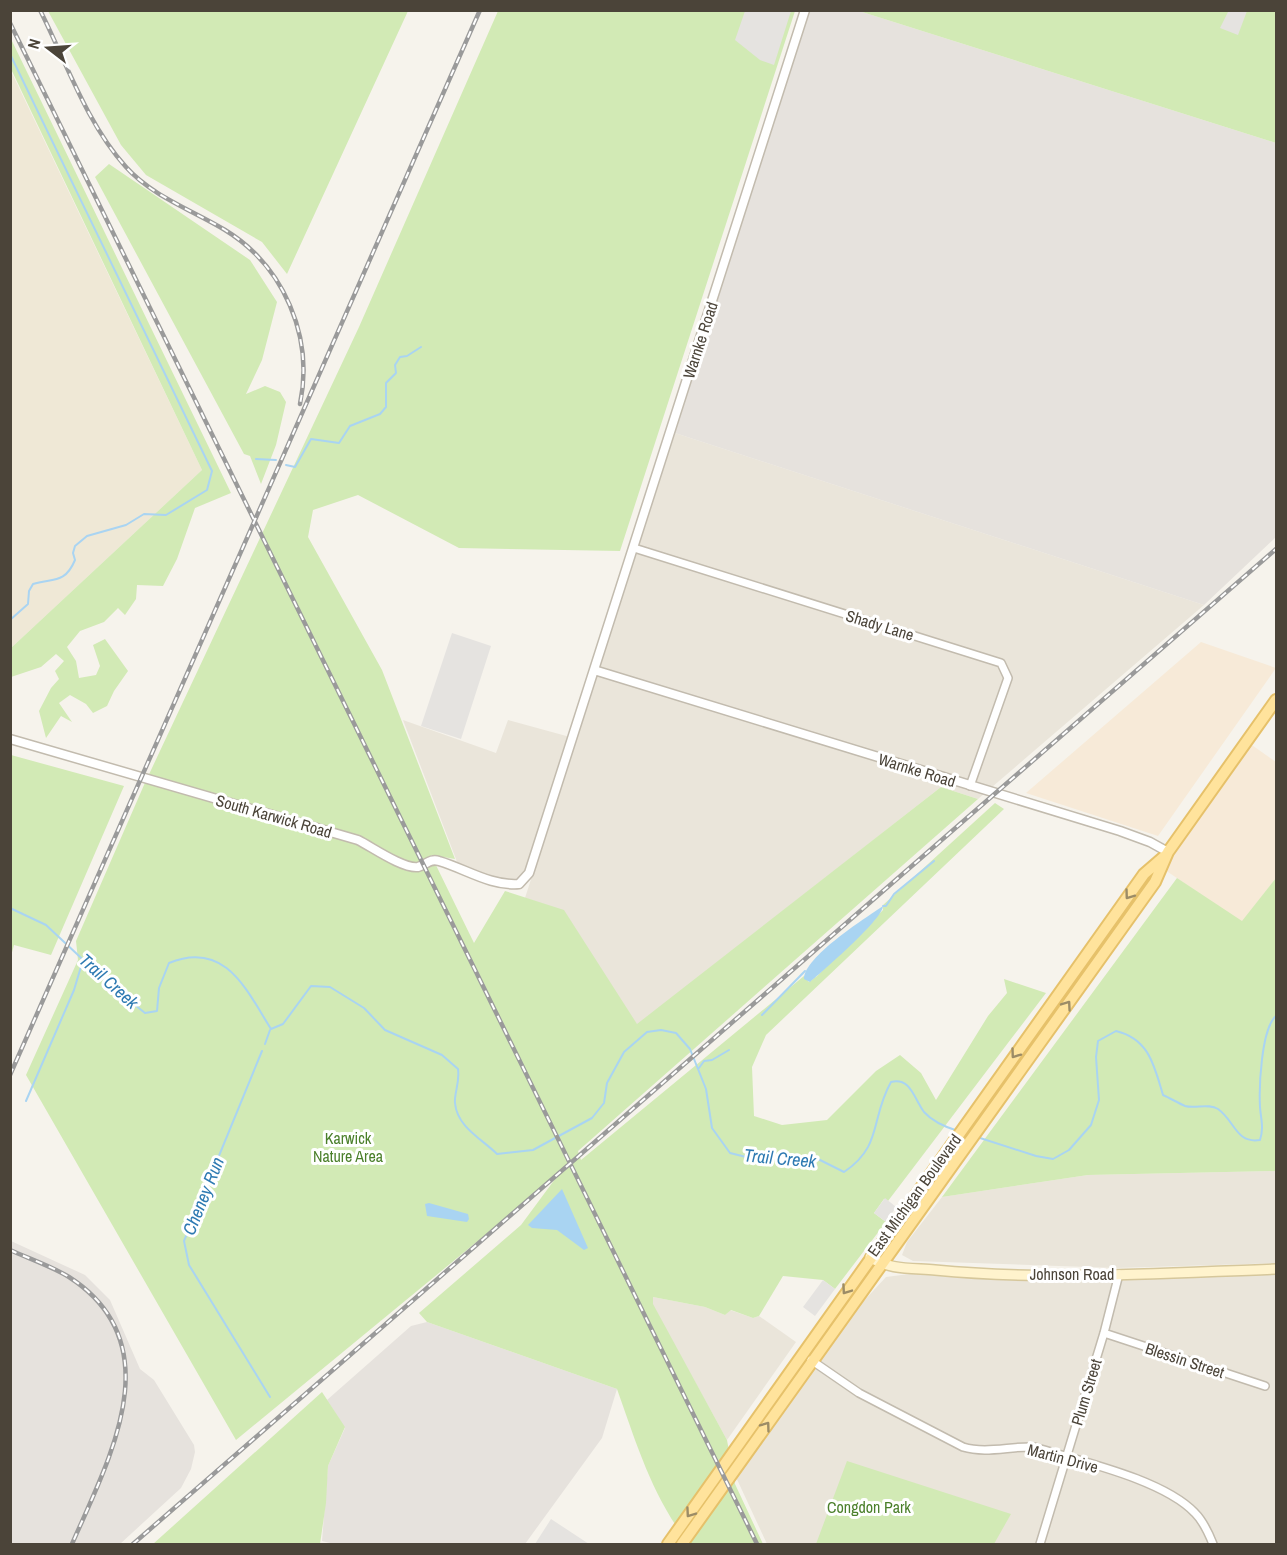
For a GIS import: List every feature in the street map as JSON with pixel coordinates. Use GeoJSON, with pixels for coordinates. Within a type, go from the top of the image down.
{"type":"FeatureCollection","features":[{"type":"Feature","properties":{"kind":"main road","name":"East Michigan Boulevard"},"geometry":{"type":"LineString","coordinates":[[682,1545],[1155,882],[1168,852],[1276,700]]}},
{"type":"Feature","properties":{"kind":"main road","name":"East Michigan Boulevard"},"geometry":{"type":"LineString","coordinates":[[668,1545],[940,1158],[1144,874],[1168,852]]}},
{"type":"Feature","properties":{"kind":"main road"},"geometry":{"type":"LineString","coordinates":[[870,1257],[881,1265]]}},
{"type":"Feature","properties":{"kind":"main road","name":"Johnson Road"},"geometry":{"type":"LineString","coordinates":[[881,1265],[952,1272],[1119,1274],[1276,1269]]}},
{"type":"Feature","properties":{"kind":"street","name":"Warnke Road"},"geometry":{"type":"LineString","coordinates":[[529,873],[805,10]]}},
{"type":"Feature","properties":{"kind":"street","name":"Shady Lane"},"geometry":{"type":"LineString","coordinates":[[634,548],[1001,663],[1008,678],[970,786]]}},
{"type":"Feature","properties":{"kind":"street","name":"Warnke Road"},"geometry":{"type":"LineString","coordinates":[[594,670],[1120,831],[1150,842],[1168,852]]}},
{"type":"Feature","properties":{"kind":"street","name":"South Karwick Road"},"geometry":{"type":"LineString","coordinates":[[10,739],[358,840],[404,864],[418,867],[430,861],[438,861],[457,870],[506,885],[519,884],[529,873]]}},
{"type":"Feature","properties":{"kind":"street","name":"Plum Street"},"geometry":{"type":"LineString","coordinates":[[1040,1545],[1104,1333],[1119,1274]]}},
{"type":"Feature","properties":{"kind":"street","name":"Blessin Street"},"geometry":{"type":"LineString","coordinates":[[1104,1333],[1265,1386]]}},
{"type":"Feature","properties":{"kind":"street","name":"Martin Drive"},"geometry":{"type":"LineString","coordinates":[[802,1353],[859,1393],[963,1447],[975,1451],[1015,1446],[1034,1448],[1152,1485],[1178,1498],[1196,1514],[1214,1545]]}},
{"type":"Feature","properties":{"kind":"shaded area"},"geometry":{"type":"Polygon","coordinates":[[[1229,10],[1247,11],[1238,35],[1220,28],[1229,10]]]}},
{"type":"Feature","properties":{"kind":"shaded area"},"geometry":{"type":"Polygon","coordinates":[[[745,11],[791,11],[774,65],[760,60],[735,40],[745,11]]]}},
{"type":"Feature","properties":{"kind":"shaded area"},"geometry":{"type":"Polygon","coordinates":[[[809,11],[859,11],[1276,143],[1276,537],[1204,605],[675,433],[809,11]]]}},
{"type":"Feature","properties":{"kind":"shaded area"},"geometry":{"type":"Polygon","coordinates":[[[10,69],[202,470],[11,648],[10,648],[10,69]]]}},
{"type":"Feature","properties":{"kind":"shaded area"},"geometry":{"type":"Polygon","coordinates":[[[675,433],[1204,605],[978,799],[941,787],[637,1025],[564,911],[525,898],[675,433]]]}},
{"type":"Feature","properties":{"kind":"shaded area"},"geometry":{"type":"Polygon","coordinates":[[[452,633],[491,646],[461,739],[421,726],[452,633]]]}},
{"type":"Feature","properties":{"kind":"shaded area"},"geometry":{"type":"Polygon","coordinates":[[[1201,642],[1276,668],[1158,836],[1026,793],[1201,642]]]}},
{"type":"Feature","properties":{"kind":"shaded area"},"geometry":{"type":"Polygon","coordinates":[[[403,720],[496,753],[508,720],[570,737],[528,871],[519,880],[506,882],[459,867],[403,720]]]}},
{"type":"Feature","properties":{"kind":"shaded area"},"geometry":{"type":"Polygon","coordinates":[[[1249,743],[1276,762],[1276,878],[1242,922],[1165,870],[1170,854],[1249,743]]]}},
{"type":"Feature","properties":{"kind":"shaded area"},"geometry":{"type":"Polygon","coordinates":[[[1276,1171],[1276,1263],[1116,1268],[913,1261],[902,1255],[907,1242],[942,1197],[1088,1175],[1276,1171]]]}},
{"type":"Feature","properties":{"kind":"shaded area"},"geometry":{"type":"Polygon","coordinates":[[[885,1198],[896,1207],[886,1222],[874,1213],[885,1198]]]}},
{"type":"Feature","properties":{"kind":"shaded area"},"geometry":{"type":"Polygon","coordinates":[[[11,1241],[85,1275],[110,1300],[140,1369],[154,1380],[194,1445],[195,1452],[191,1469],[181,1488],[120,1544],[11,1544],[11,1241]]]}},
{"type":"Feature","properties":{"kind":"shaded area"},"geometry":{"type":"Polygon","coordinates":[[[917,1273],[1276,1273],[1276,1544],[767,1544],[735,1475],[849,1317],[886,1277],[917,1273]]]}},
{"type":"Feature","properties":{"kind":"shaded area"},"geometry":{"type":"Polygon","coordinates":[[[823,1280],[835,1289],[815,1316],[803,1307],[823,1280]]]}},
{"type":"Feature","properties":{"kind":"shaded area"},"geometry":{"type":"Polygon","coordinates":[[[653,1297],[705,1307],[725,1315],[730,1310],[753,1318],[759,1316],[796,1342],[727,1440],[652,1304],[653,1297]]]}},
{"type":"Feature","properties":{"kind":"shaded area"},"geometry":{"type":"Polygon","coordinates":[[[427,1322],[617,1389],[602,1438],[525,1544],[334,1544],[322,1541],[328,1466],[345,1428],[327,1400],[411,1326],[427,1322]]]}},
{"type":"Feature","properties":{"kind":"shaded area"},"geometry":{"type":"Polygon","coordinates":[[[551,1519],[589,1544],[535,1544],[551,1519]]]}},
{"type":"Feature","properties":{"kind":"green space"},"geometry":{"type":"Polygon","coordinates":[[[48,11],[408,11],[287,274],[262,242],[146,175],[121,145],[48,11]]]}},
{"type":"Feature","properties":{"kind":"green space","name":"Karwick Nature Area"},"geometry":{"type":"Polygon","coordinates":[[[498,11],[795,11],[620,551],[459,548],[358,495],[313,510],[308,537],[382,670],[455,859],[431,855],[474,943],[505,891],[564,910],[637,1024],[941,787],[978,799],[578,1151],[581,1160],[804,976],[809,982],[817,976],[883,910],[883,905],[995,803],[1004,809],[766,1035],[752,1067],[754,1116],[782,1125],[827,1120],[876,1071],[900,1055],[921,1073],[936,1100],[988,1016],[1007,993],[1004,979],[1046,993],[888,1201],[884,1199],[874,1213],[886,1222],[835,1289],[823,1280],[783,1276],[759,1316],[753,1318],[731,1310],[725,1315],[705,1307],[653,1297],[653,1304],[727,1440],[735,1484],[763,1544],[689,1544],[655,1489],[617,1389],[427,1322],[419,1313],[521,1225],[558,1175],[236,1440],[26,1075],[78,960],[76,941],[144,785],[359,327],[498,11]]]}},
{"type":"Feature","properties":{"kind":"green space"},"geometry":{"type":"Polygon","coordinates":[[[859,11],[1276,11],[1276,143],[859,11]]]}},
{"type":"Feature","properties":{"kind":"green space"},"geometry":{"type":"Polygon","coordinates":[[[11,39],[231,493],[195,508],[177,559],[163,586],[137,585],[136,599],[125,615],[118,608],[104,622],[80,631],[67,647],[76,661],[79,678],[96,675],[100,666],[93,645],[105,639],[128,671],[107,706],[93,713],[86,704],[70,695],[59,703],[72,722],[61,716],[46,738],[39,711],[51,688],[59,679],[55,671],[64,661],[56,654],[41,667],[11,677],[11,648],[202,470],[11,69],[11,39]]]}},
{"type":"Feature","properties":{"kind":"green space"},"geometry":{"type":"Polygon","coordinates":[[[109,164],[250,260],[277,302],[262,360],[246,394],[265,386],[280,392],[286,402],[276,445],[261,484],[250,456],[244,454],[95,177],[109,164]]]}},
{"type":"Feature","properties":{"kind":"green space"},"geometry":{"type":"Polygon","coordinates":[[[11,755],[124,786],[51,955],[14,945],[11,956],[11,755]]]}},
{"type":"Feature","properties":{"kind":"green space"},"geometry":{"type":"Polygon","coordinates":[[[1177,878],[1242,921],[1276,878],[1276,1171],[1088,1175],[942,1197],[1177,878]]]}},
{"type":"Feature","properties":{"kind":"green space"},"geometry":{"type":"Polygon","coordinates":[[[322,1392],[345,1427],[328,1466],[320,1544],[153,1544],[322,1392]]]}},
{"type":"Feature","properties":{"kind":"green space","name":"Congdon Park"},"geometry":{"type":"Polygon","coordinates":[[[847,1461],[1011,1514],[994,1544],[816,1544],[847,1461]]]}},
{"type":"Feature","properties":{"kind":"water"},"geometry":{"type":"Polygon","coordinates":[[[883,906],[873,922],[839,957],[810,982],[804,979],[807,970],[824,950],[883,906]]]}},
{"type":"Feature","properties":{"kind":"water"},"geometry":{"type":"Polygon","coordinates":[[[562,1189],[588,1248],[584,1250],[557,1230],[532,1228],[528,1225],[562,1189]]]}},
{"type":"Feature","properties":{"kind":"water"},"geometry":{"type":"Polygon","coordinates":[[[429,1203],[468,1214],[469,1219],[467,1222],[427,1216],[425,1204],[429,1203]]]}},
{"type":"Feature","properties":{"kind":"waterway"},"geometry":{"type":"LineString","coordinates":[[10,54],[212,471],[207,490],[166,515],[144,514],[126,525],[87,536],[75,546],[73,553],[75,560],[67,573],[58,579],[33,584],[29,591],[28,604],[10,620]]}},
{"type":"Feature","properties":{"kind":"waterway"},"geometry":{"type":"LineString","coordinates":[[286,465],[295,467],[311,439],[339,443],[350,426],[380,414],[386,407],[386,383],[396,373],[395,365],[400,357],[407,356],[421,347]]}},
{"type":"Feature","properties":{"kind":"waterway"},"geometry":{"type":"LineString","coordinates":[[256,459],[276,460]]}},
{"type":"Feature","properties":{"kind":"waterway"},"geometry":{"type":"LineString","coordinates":[[883,906],[886,906],[894,894],[934,861]]}},
{"type":"Feature","properties":{"kind":"waterway","name":"Trail Creek"},"geometry":{"type":"LineString","coordinates":[[10,908],[46,925],[110,985],[145,1013],[157,1011],[159,988],[169,963],[188,958],[205,958],[219,963],[232,972],[243,984],[271,1029],[283,1024],[311,986],[330,987],[364,1008],[385,1030],[442,1055],[458,1069],[455,1103],[460,1119],[471,1132],[497,1154],[533,1150],[592,1118],[604,1103],[607,1083],[624,1052],[647,1032],[661,1030],[676,1033],[690,1049],[706,1089],[712,1128],[730,1153],[750,1158],[816,1158],[844,1172],[865,1152],[891,1082],[898,1081],[908,1086],[928,1116],[958,1131]]}},
{"type":"Feature","properties":{"kind":"waterway"},"geometry":{"type":"LineString","coordinates":[[26,1101],[74,990],[83,960]]}},
{"type":"Feature","properties":{"kind":"waterway"},"geometry":{"type":"LineString","coordinates":[[762,1015],[805,971]]}},
{"type":"Feature","properties":{"kind":"waterway","name":"Trail Creek"},"geometry":{"type":"LineString","coordinates":[[977,1137],[1036,1156],[1053,1159],[1069,1150],[1091,1125],[1099,1100],[1096,1057],[1098,1041],[1116,1031],[1136,1040],[1143,1047],[1153,1064],[1163,1095],[1185,1106],[1214,1107],[1224,1114],[1246,1139],[1260,1140],[1262,1059],[1267,1033],[1276,1016]]}},
{"type":"Feature","properties":{"kind":"waterway","name":"Cheney Run"},"geometry":{"type":"LineString","coordinates":[[265,1044],[270,1030]]}},
{"type":"Feature","properties":{"kind":"waterway"},"geometry":{"type":"LineString","coordinates":[[699,1068],[704,1061],[712,1060],[729,1050]]}},
{"type":"Feature","properties":{"kind":"waterway","name":"Cheney Run"},"geometry":{"type":"LineString","coordinates":[[262,1051],[184,1241],[189,1265],[270,1397]]}},
{"type":"Feature","properties":{"kind":"railway"},"geometry":{"type":"LineString","coordinates":[[40,10],[78,92],[100,132],[126,167],[160,194],[225,230],[246,245],[264,263],[278,283],[290,305],[298,329],[303,379],[300,404]]}},
{"type":"Feature","properties":{"kind":"railway"},"geometry":{"type":"LineString","coordinates":[[10,1075],[480,10]]}},
{"type":"Feature","properties":{"kind":"railway"},"geometry":{"type":"LineString","coordinates":[[10,23],[757,1544]]}},
{"type":"Feature","properties":{"kind":"railway"},"geometry":{"type":"LineString","coordinates":[[133,1544],[1276,549]]}},
{"type":"Feature","properties":{"kind":"railway"},"geometry":{"type":"LineString","coordinates":[[10,1250],[69,1277],[101,1304],[119,1335],[125,1369],[123,1404],[115,1440],[72,1544]]}}]}
